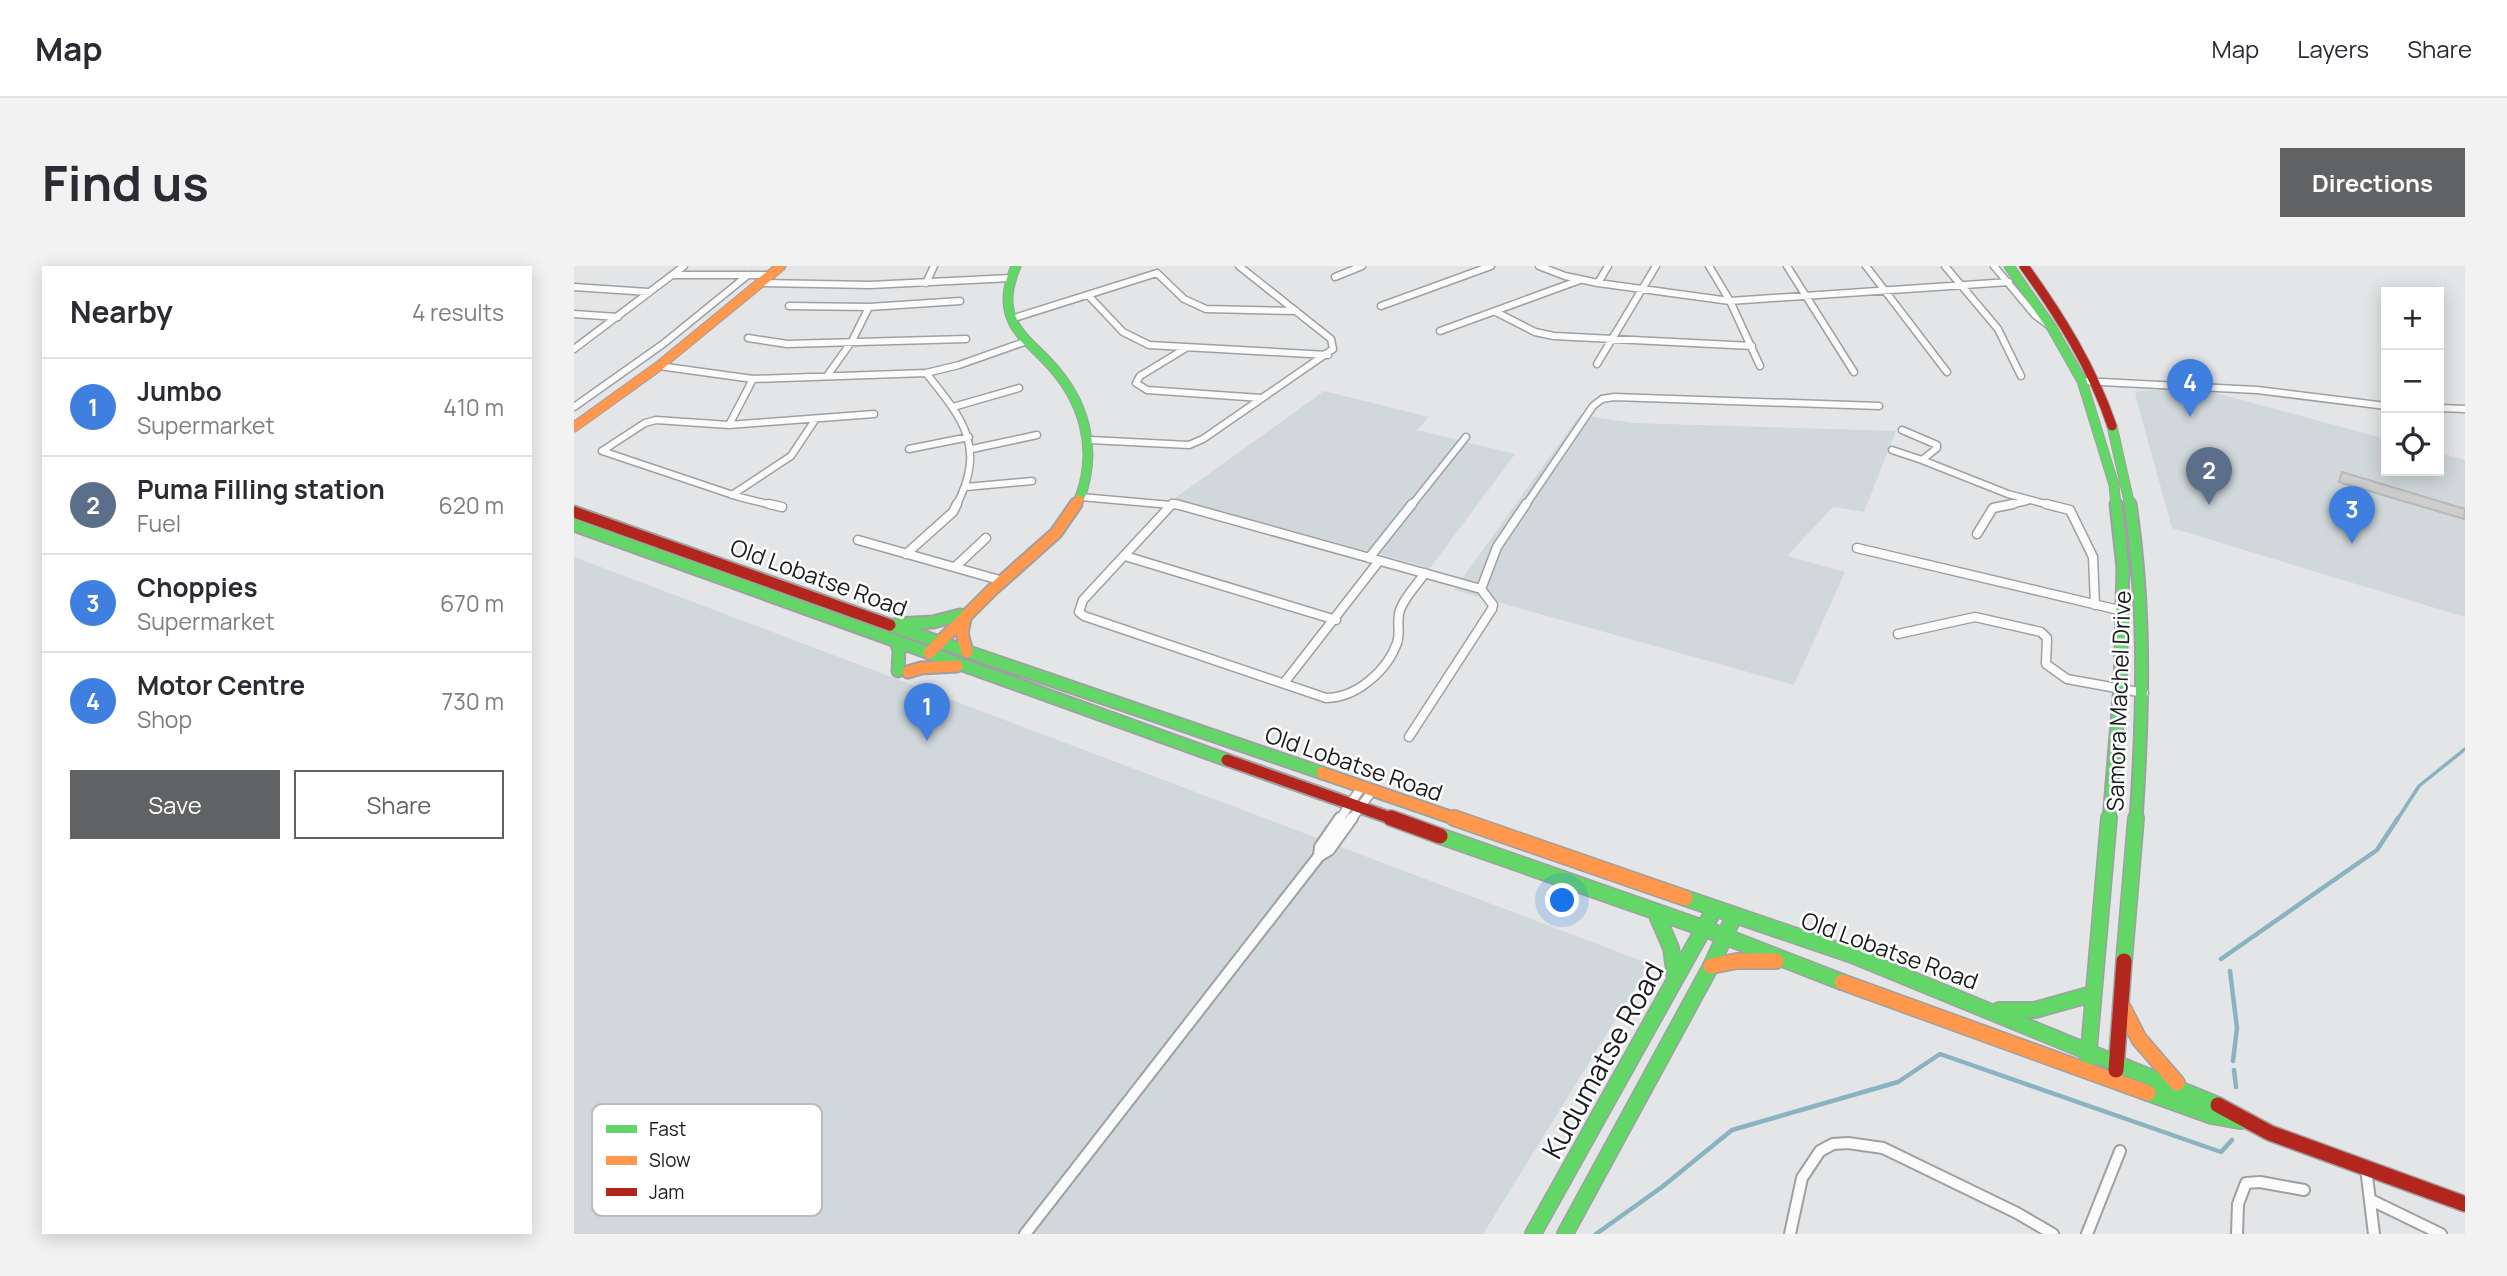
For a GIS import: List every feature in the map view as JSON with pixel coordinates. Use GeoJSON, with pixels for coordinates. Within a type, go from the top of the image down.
{"type":"FeatureCollection","features":[{"type":"Feature","properties":{"kind":"main road","name":"Samora Machel Drive"},"geometry":{"type":"LineString","coordinates":[[2009,266],[2052,328],[2082,381],[2114,485],[2123,568],[2120,687],[2087,1070]]}},
{"type":"Feature","properties":{"kind":"main road","name":"Samora Machel Drive"},"geometry":{"type":"LineString","coordinates":[[2024,266],[2074,336],[2097,382],[2131,486],[2143,575],[2144,693],[2114,1081]]}},
{"type":"Feature","properties":{"kind":"main road"},"geometry":{"type":"LineString","coordinates":[[926,651],[1047,542],[1081,496],[1089,473],[1090,440],[1079,402],[1065,381],[1027,341],[1012,319],[1007,299],[1013,272]]}},
{"type":"Feature","properties":{"kind":"main road"},"geometry":{"type":"LineString","coordinates":[[574,427],[659,366],[772,275]]}},
{"type":"Feature","properties":{"kind":"main road"},"geometry":{"type":"LineString","coordinates":[[574,421],[631,386]]}},
{"type":"Feature","properties":{"kind":"main road","name":"Old Lobatse Road"},"geometry":{"type":"LineString","coordinates":[[574,512],[937,641],[966,659],[1355,806],[1703,928],[1788,962],[2212,1116],[2248,1123]]}},
{"type":"Feature","properties":{"kind":"main road","name":"Old Lobatse Road"},"geometry":{"type":"LineString","coordinates":[[574,525],[926,651],[966,659],[1366,789],[1852,955],[1984,1007],[2117,1065],[2210,1100],[2248,1123]]}},
{"type":"Feature","properties":{"kind":"main road"},"geometry":{"type":"LineString","coordinates":[[889,624],[933,622],[962,617]]}},
{"type":"Feature","properties":{"kind":"main road"},"geometry":{"type":"LineString","coordinates":[[896,640],[903,672],[966,659],[962,617]]}},
{"type":"Feature","properties":{"kind":"main road","name":"Kudumatse Road"},"geometry":{"type":"LineString","coordinates":[[1533,1234],[1714,910]]}},
{"type":"Feature","properties":{"kind":"main road"},"geometry":{"type":"LineString","coordinates":[[1655,911],[1671,948],[1675,979]]}},
{"type":"Feature","properties":{"kind":"main road","name":"Kudumatse Road"},"geometry":{"type":"LineString","coordinates":[[1565,1234],[1711,965],[1734,916]]}},
{"type":"Feature","properties":{"kind":"main road"},"geometry":{"type":"LineString","coordinates":[[1711,965],[1737,961],[1788,962]]}},
{"type":"Feature","properties":{"kind":"main road"},"geometry":{"type":"LineString","coordinates":[[1984,1007],[2032,1012],[2092,994]]}},
{"type":"Feature","properties":{"kind":"main road"},"geometry":{"type":"LineString","coordinates":[[2121,1004],[2138,1039],[2183,1089]]}},
{"type":"Feature","properties":{"kind":"main road"},"geometry":{"type":"LineString","coordinates":[[2248,1123],[2465,1203]]}},
{"type":"Feature","properties":{"kind":"street"},"geometry":{"type":"LineString","coordinates":[[574,349],[684,266]]}},
{"type":"Feature","properties":{"kind":"street"},"geometry":{"type":"LineString","coordinates":[[926,283],[934,266]]}},
{"type":"Feature","properties":{"kind":"street"},"geometry":{"type":"LineString","coordinates":[[1090,440],[1189,445],[1203,439],[1328,355],[1334,344],[1331,339],[1239,266]]}},
{"type":"Feature","properties":{"kind":"street"},"geometry":{"type":"LineString","coordinates":[[1335,277],[1362,266]]}},
{"type":"Feature","properties":{"kind":"street"},"geometry":{"type":"LineString","coordinates":[[1381,306],[1490,266]]}},
{"type":"Feature","properties":{"kind":"street"},"geometry":{"type":"LineString","coordinates":[[1539,266],[1550,272],[1598,283],[1730,300],[2009,282]]}},
{"type":"Feature","properties":{"kind":"street"},"geometry":{"type":"LineString","coordinates":[[1598,283],[1608,266]]}},
{"type":"Feature","properties":{"kind":"street"},"geometry":{"type":"LineString","coordinates":[[1597,363],[1656,266]]}},
{"type":"Feature","properties":{"kind":"street"},"geometry":{"type":"LineString","coordinates":[[1709,266],[1730,300],[1760,366]]}},
{"type":"Feature","properties":{"kind":"street"},"geometry":{"type":"LineString","coordinates":[[1787,266],[1808,295],[1854,372]]}},
{"type":"Feature","properties":{"kind":"street"},"geometry":{"type":"LineString","coordinates":[[1866,266],[1947,372]]}},
{"type":"Feature","properties":{"kind":"street"},"geometry":{"type":"LineString","coordinates":[[1945,266],[1998,329],[2021,376]]}},
{"type":"Feature","properties":{"kind":"street"},"geometry":{"type":"LineString","coordinates":[[1994,266],[2035,315],[2052,328]]}},
{"type":"Feature","properties":{"kind":"street"},"geometry":{"type":"LineString","coordinates":[[1012,319],[1158,270],[1184,299],[1206,309],[1297,311]]}},
{"type":"Feature","properties":{"kind":"street"},"geometry":{"type":"LineString","coordinates":[[674,275],[772,275],[870,285],[926,283],[1013,272]]}},
{"type":"Feature","properties":{"kind":"street"},"geometry":{"type":"LineString","coordinates":[[574,407],[636,366],[748,275]]}},
{"type":"Feature","properties":{"kind":"street"},"geometry":{"type":"LineString","coordinates":[[1440,331],[1581,279]]}},
{"type":"Feature","properties":{"kind":"street"},"geometry":{"type":"LineString","coordinates":[[574,287],[648,292]]}},
{"type":"Feature","properties":{"kind":"street"},"geometry":{"type":"LineString","coordinates":[[1088,295],[1127,338],[1149,345],[1328,355]]}},
{"type":"Feature","properties":{"kind":"street"},"geometry":{"type":"LineString","coordinates":[[789,306],[869,307],[961,301]]}},
{"type":"Feature","properties":{"kind":"street"},"geometry":{"type":"LineString","coordinates":[[827,376],[852,341],[869,307]]}},
{"type":"Feature","properties":{"kind":"street"},"geometry":{"type":"LineString","coordinates":[[1496,312],[1535,332],[1612,341],[1752,346]]}},
{"type":"Feature","properties":{"kind":"street"},"geometry":{"type":"LineString","coordinates":[[574,314],[618,317]]}},
{"type":"Feature","properties":{"kind":"street"},"geometry":{"type":"LineString","coordinates":[[748,338],[787,344],[966,339]]}},
{"type":"Feature","properties":{"kind":"street"},"geometry":{"type":"LineString","coordinates":[[659,366],[753,379],[926,373],[959,365],[1027,341]]}},
{"type":"Feature","properties":{"kind":"street"},"geometry":{"type":"LineString","coordinates":[[1187,347],[1140,376],[1136,383],[1147,390],[1261,398]]}},
{"type":"Feature","properties":{"kind":"street"},"geometry":{"type":"LineString","coordinates":[[906,554],[945,521],[966,487],[972,449],[969,437],[953,407],[926,373]]}},
{"type":"Feature","properties":{"kind":"street"},"geometry":{"type":"LineString","coordinates":[[729,425],[753,379]]}},
{"type":"Feature","properties":{"kind":"street"},"geometry":{"type":"LineString","coordinates":[[2082,381],[2257,390],[2381,405]]}},
{"type":"Feature","properties":{"kind":"street"},"geometry":{"type":"LineString","coordinates":[[953,407],[1019,388]]}},
{"type":"Feature","properties":{"kind":"street"},"geometry":{"type":"LineString","coordinates":[[1481,589],[1497,547],[1593,407],[1602,399],[1614,397],[1878,406]]}},
{"type":"Feature","properties":{"kind":"street"},"geometry":{"type":"LineString","coordinates":[[2444,408],[2465,409]]}},
{"type":"Feature","properties":{"kind":"street"},"geometry":{"type":"LineString","coordinates":[[782,508],[733,495],[602,452],[651,421],[729,425],[874,414]]}},
{"type":"Feature","properties":{"kind":"street"},"geometry":{"type":"LineString","coordinates":[[733,495],[791,456],[815,420]]}},
{"type":"Feature","properties":{"kind":"street"},"geometry":{"type":"LineString","coordinates":[[1902,430],[1938,446],[1922,460]]}},
{"type":"Feature","properties":{"kind":"street"},"geometry":{"type":"LineString","coordinates":[[972,449],[1037,435]]}},
{"type":"Feature","properties":{"kind":"street"},"geometry":{"type":"LineString","coordinates":[[909,449],[969,437]]}},
{"type":"Feature","properties":{"kind":"street"},"geometry":{"type":"LineString","coordinates":[[1369,558],[1466,437]]}},
{"type":"Feature","properties":{"kind":"street"},"geometry":{"type":"LineString","coordinates":[[1892,450],[2028,501],[2061,506],[2073,513],[2093,557],[2095,605]]}},
{"type":"Feature","properties":{"kind":"street"},"geometry":{"type":"LineString","coordinates":[[966,487],[1032,481]]}},
{"type":"Feature","properties":{"kind":"street"},"geometry":{"type":"LineString","coordinates":[[1081,496],[1173,503],[1268,527],[1481,589],[1491,598],[1492,609],[1409,737]]}},
{"type":"Feature","properties":{"kind":"street"},"geometry":{"type":"LineString","coordinates":[[1978,534],[1993,508],[2028,501]]}},
{"type":"Feature","properties":{"kind":"street"},"geometry":{"type":"LineString","coordinates":[[1173,503],[1083,600],[1079,608],[1084,616],[1331,699],[1349,694],[1388,659],[1397,643],[1401,608],[1425,573]]}},
{"type":"Feature","properties":{"kind":"street"},"geometry":{"type":"LineString","coordinates":[[955,567],[986,538]]}},
{"type":"Feature","properties":{"kind":"street"},"geometry":{"type":"LineString","coordinates":[[858,540],[1003,581]]}},
{"type":"Feature","properties":{"kind":"street"},"geometry":{"type":"LineString","coordinates":[[1857,548],[2123,611]]}},
{"type":"Feature","properties":{"kind":"street"},"geometry":{"type":"LineString","coordinates":[[1125,556],[1336,620]]}},
{"type":"Feature","properties":{"kind":"street"},"geometry":{"type":"LineString","coordinates":[[1284,683],[1336,620],[1379,561]]}},
{"type":"Feature","properties":{"kind":"street"},"geometry":{"type":"LineString","coordinates":[[1898,634],[1975,617],[2041,632],[2047,638],[2046,663],[2057,674],[2093,685],[2120,687],[2144,693]]}},
{"type":"Feature","properties":{"kind":"street"},"geometry":{"type":"LineString","coordinates":[[1025,1234],[1319,856],[1320,847],[1366,789]]}},
{"type":"Feature","properties":{"kind":"street"},"geometry":{"type":"LineString","coordinates":[[1790,1234],[1802,1178],[1820,1151],[1833,1144],[1848,1143],[1883,1148],[2017,1213],[2053,1234]]}},
{"type":"Feature","properties":{"kind":"street"},"geometry":{"type":"LineString","coordinates":[[2087,1234],[2120,1151]]}},
{"type":"Feature","properties":{"kind":"street"},"geometry":{"type":"LineString","coordinates":[[2366,1168],[2374,1234]]}},
{"type":"Feature","properties":{"kind":"street"},"geometry":{"type":"LineString","coordinates":[[2237,1234],[2238,1204],[2246,1183],[2260,1182],[2304,1190]]}},
{"type":"Feature","properties":{"kind":"street"},"geometry":{"type":"LineString","coordinates":[[2371,1200],[2441,1234]]}},
{"type":"Feature","properties":{"kind":"shaded area"},"geometry":{"type":"Polygon","coordinates":[[[1324,391],[1429,417],[1417,430],[1515,454],[1430,568],[1174,499],[1324,391]]]}},
{"type":"Feature","properties":{"kind":"shaded area"},"geometry":{"type":"Polygon","coordinates":[[[2139,391],[2208,391],[2381,438],[2381,476],[2444,476],[2444,454],[2465,460],[2465,617],[2172,528],[2135,394],[2139,391]]]}},
{"type":"Feature","properties":{"kind":"shaded area"},"geometry":{"type":"Polygon","coordinates":[[[1580,415],[1634,423],[1896,431],[1864,512],[1833,507],[1787,556],[1845,572],[1794,685],[1454,590],[1580,415]]]}},
{"type":"Feature","properties":{"kind":"shaded area"},"geometry":{"type":"Polygon","coordinates":[[[574,557],[1650,964],[1483,1234],[574,1234],[574,557]]]}},
{"type":"Feature","properties":{"kind":"building"},"geometry":{"type":"Polygon","coordinates":[[[2342,472],[2465,509],[2464,519],[2339,482],[2342,472]]]}},
{"type":"Feature","properties":{"kind":"waterway"},"geometry":{"type":"LineString","coordinates":[[2397,820],[2419,786],[2465,749]]}},
{"type":"Feature","properties":{"kind":"waterway"},"geometry":{"type":"LineString","coordinates":[[2221,959],[2377,850],[2398,818]]}},
{"type":"Feature","properties":{"kind":"waterway"},"geometry":{"type":"LineString","coordinates":[[2230,971],[2237,1028],[2233,1061]]}},
{"type":"Feature","properties":{"kind":"waterway"},"geometry":{"type":"LineString","coordinates":[[1596,1234],[1662,1187],[1732,1130],[1898,1082],[1940,1054],[2221,1152],[2232,1140]]}},
{"type":"Feature","properties":{"kind":"waterway"},"geometry":{"type":"LineString","coordinates":[[2234,1070],[2236,1087]]}},
{"type":"Feature","properties":{"kind":"traffic: fast"},"geometry":{"type":"LineString","coordinates":[[1016,266],[1008,295],[1013,321],[1021,334],[1061,378],[1080,410],[1086,428],[1089,464],[1079,500]]}},
{"type":"Feature","properties":{"kind":"traffic: fast"},"geometry":{"type":"LineString","coordinates":[[2009,266],[2052,328],[2082,381],[2114,485],[2123,568],[2120,687],[2088,1060]]}},
{"type":"Feature","properties":{"kind":"traffic: fast"},"geometry":{"type":"LineString","coordinates":[[2112,426],[2128,492],[2138,558],[2143,625],[2140,759],[2124,961]]}},
{"type":"Feature","properties":{"kind":"traffic: fast"},"geometry":{"type":"LineString","coordinates":[[574,525],[1227,760]]}},
{"type":"Feature","properties":{"kind":"traffic: fast"},"geometry":{"type":"LineString","coordinates":[[897,624],[933,622],[960,615]]}},
{"type":"Feature","properties":{"kind":"traffic: fast"},"geometry":{"type":"LineString","coordinates":[[890,625],[1322,773]]}},
{"type":"Feature","properties":{"kind":"traffic: fast"},"geometry":{"type":"LineString","coordinates":[[896,641],[899,650],[898,671]]}},
{"type":"Feature","properties":{"kind":"traffic: fast"},"geometry":{"type":"LineString","coordinates":[[1440,836],[1703,928],[1842,982]]}},
{"type":"Feature","properties":{"kind":"traffic: fast"},"geometry":{"type":"LineString","coordinates":[[1685,898],[1852,955],[2218,1105]]}},
{"type":"Feature","properties":{"kind":"traffic: fast"},"geometry":{"type":"LineString","coordinates":[[1533,1234],[1714,910]]}},
{"type":"Feature","properties":{"kind":"traffic: fast"},"geometry":{"type":"LineString","coordinates":[[1655,911],[1671,948],[1675,977]]}},
{"type":"Feature","properties":{"kind":"traffic: fast"},"geometry":{"type":"LineString","coordinates":[[1565,1234],[1711,966],[1734,916]]}},
{"type":"Feature","properties":{"kind":"traffic: fast"},"geometry":{"type":"LineString","coordinates":[[1999,1010],[2035,1010],[2092,994]]}},
{"type":"Feature","properties":{"kind":"traffic: fast"},"geometry":{"type":"LineString","coordinates":[[2148,1093],[2212,1116],[2240,1121]]}},
{"type":"Feature","properties":{"kind":"traffic: slow"},"geometry":{"type":"LineString","coordinates":[[574,427],[659,366],[781,266]]}},
{"type":"Feature","properties":{"kind":"traffic: slow"},"geometry":{"type":"LineString","coordinates":[[929,653],[992,590],[1056,533],[1079,500]]}},
{"type":"Feature","properties":{"kind":"traffic: slow"},"geometry":{"type":"LineString","coordinates":[[965,619],[962,633],[967,652]]}},
{"type":"Feature","properties":{"kind":"traffic: slow"},"geometry":{"type":"LineString","coordinates":[[908,672],[921,668],[957,666]]}},
{"type":"Feature","properties":{"kind":"traffic: slow"},"geometry":{"type":"LineString","coordinates":[[1322,773],[1685,898]]}},
{"type":"Feature","properties":{"kind":"traffic: slow"},"geometry":{"type":"LineString","coordinates":[[1711,966],[1737,961],[1776,961]]}},
{"type":"Feature","properties":{"kind":"traffic: slow"},"geometry":{"type":"LineString","coordinates":[[1842,982],[2148,1093]]}},
{"type":"Feature","properties":{"kind":"traffic: slow"},"geometry":{"type":"LineString","coordinates":[[2121,1004],[2139,1039],[2177,1083]]}},
{"type":"Feature","properties":{"kind":"traffic: jam"},"geometry":{"type":"LineString","coordinates":[[2024,266],[2086,362],[2112,426]]}},
{"type":"Feature","properties":{"kind":"traffic: jam"},"geometry":{"type":"LineString","coordinates":[[574,512],[890,625]]}},
{"type":"Feature","properties":{"kind":"traffic: jam"},"geometry":{"type":"LineString","coordinates":[[1227,760],[1440,836]]}},
{"type":"Feature","properties":{"kind":"traffic: jam"},"geometry":{"type":"LineString","coordinates":[[2116,1070],[2124,961]]}},
{"type":"Feature","properties":{"kind":"traffic: jam"},"geometry":{"type":"LineString","coordinates":[[2218,1105],[2270,1133],[2465,1204]]}},
{"type":"Feature","properties":{"kind":"place","name":"Motor Centre"},"geometry":{"type":"Point","coordinates":[2190,417]}},
{"type":"Feature","properties":{"kind":"place","name":"Puma Filling station"},"geometry":{"type":"Point","coordinates":[2209,505]}},
{"type":"Feature","properties":{"kind":"place","name":"Choppies"},"geometry":{"type":"Point","coordinates":[2352,544]}},
{"type":"Feature","properties":{"kind":"place","name":"Jumbo"},"geometry":{"type":"Point","coordinates":[927,741]}}]}
